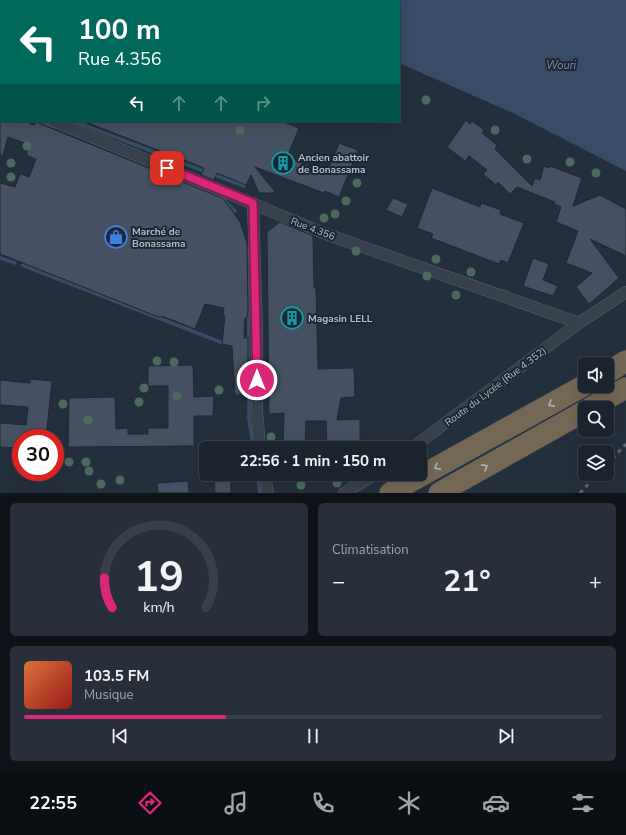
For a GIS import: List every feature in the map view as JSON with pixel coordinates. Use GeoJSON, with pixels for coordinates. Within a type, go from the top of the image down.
{"type":"FeatureCollection","features":[{"type":"Feature","properties":{"kind":"highway"},"geometry":{"type":"LineString","coordinates":[[614,369],[626,361]]}},
{"type":"Feature","properties":{"kind":"highway"},"geometry":{"type":"LineString","coordinates":[[603,401],[626,388]]}},
{"type":"Feature","properties":{"kind":"highway"},"geometry":{"type":"LineString","coordinates":[[390,493],[578,389]]}},
{"type":"Feature","properties":{"kind":"highway"},"geometry":{"type":"LineString","coordinates":[[439,493],[578,415]]}},
{"type":"Feature","properties":{"kind":"street","name":"Rue 4.356"},"geometry":{"type":"LineString","coordinates":[[55,122],[326,234],[579,323]]}},
{"type":"Feature","properties":{"kind":"street"},"geometry":{"type":"LineString","coordinates":[[253,203],[257,333],[257,411],[259,441]]}},
{"type":"Feature","properties":{"kind":"street","name":"Route du Lycée (Rue 4.352)"},"geometry":{"type":"LineString","coordinates":[[421,441],[579,323],[626,292]]}},
{"type":"Feature","properties":{"kind":"street"},"geometry":{"type":"LineString","coordinates":[[266,481],[268,493]]}},
{"type":"Feature","properties":{"kind":"street"},"geometry":{"type":"LineString","coordinates":[[344,493],[364,481]]}},
{"type":"Feature","properties":{"kind":"water","name":"Wouri"},"geometry":{"type":"Polygon","coordinates":[[[400,0],[626,0],[626,171],[513,113],[400,63],[400,0]]]}},
{"type":"Feature","properties":{"kind":"building"},"geometry":{"type":"Polygon","coordinates":[[[466,120],[470,124],[472,121],[484,130],[482,133],[497,145],[495,149],[532,186],[535,178],[540,180],[544,166],[549,168],[550,166],[582,178],[573,206],[600,195],[626,209],[626,256],[590,239],[619,278],[589,304],[576,287],[592,273],[566,263],[578,231],[556,222],[561,207],[554,204],[555,202],[517,187],[510,194],[498,182],[496,185],[483,174],[487,170],[469,156],[465,161],[447,147],[466,120]]]}},
{"type":"Feature","properties":{"kind":"building","name":"Marché de Bonassama"},"geometry":{"type":"Polygon","coordinates":[[[0,122],[26,122],[34,125],[36,122],[222,198],[240,222],[247,243],[248,310],[247,318],[245,318],[244,338],[248,338],[248,395],[235,395],[232,346],[222,344],[225,316],[223,315],[224,308],[205,304],[195,329],[162,316],[161,318],[0,254],[0,183],[15,187],[20,174],[29,177],[36,159],[26,155],[30,145],[8,137],[3,155],[0,155],[0,122]]]}},
{"type":"Feature","properties":{"kind":"building"},"geometry":{"type":"Polygon","coordinates":[[[86,122],[284,122],[299,128],[287,157],[327,173],[339,143],[358,150],[339,197],[325,191],[324,193],[255,167],[276,193],[259,193],[251,175],[246,185],[217,173],[214,180],[201,175],[204,168],[86,122]]]}},
{"type":"Feature","properties":{"kind":"building"},"geometry":{"type":"Polygon","coordinates":[[[432,188],[480,207],[481,203],[501,210],[500,214],[524,223],[508,263],[501,260],[499,264],[431,238],[433,234],[417,228],[432,188]]]}},
{"type":"Feature","properties":{"kind":"building"},"geometry":{"type":"Polygon","coordinates":[[[393,198],[408,204],[402,217],[386,210],[393,198]]]}},
{"type":"Feature","properties":{"kind":"building","name":"Magasin LELL"},"geometry":{"type":"Polygon","coordinates":[[[280,222],[313,236],[318,369],[354,368],[355,397],[341,398],[337,420],[360,419],[360,441],[327,441],[326,421],[306,421],[305,441],[283,441],[284,413],[269,414],[267,232],[280,222]]]}},
{"type":"Feature","properties":{"kind":"building"},"geometry":{"type":"Polygon","coordinates":[[[533,258],[549,264],[543,280],[558,286],[553,296],[523,286],[533,258]]]}},
{"type":"Feature","properties":{"kind":"building"},"geometry":{"type":"Polygon","coordinates":[[[193,365],[194,397],[214,396],[213,416],[194,416],[194,446],[68,447],[69,398],[115,397],[116,429],[128,428],[128,434],[148,434],[148,428],[168,428],[168,386],[148,386],[148,366],[193,365]]]}},
{"type":"Feature","properties":{"kind":"building"},"geometry":{"type":"Polygon","coordinates":[[[30,379],[52,381],[47,429],[12,429],[12,448],[0,447],[0,423],[26,425],[28,407],[0,405],[0,380],[30,383],[30,379]]]}},
{"type":"Feature","properties":{"kind":"building"},"geometry":{"type":"Polygon","coordinates":[[[188,481],[189,493],[158,493],[157,483],[188,481]]]}},
{"type":"Feature","properties":{"kind":"building"},"geometry":{"type":"Polygon","coordinates":[[[214,481],[231,481],[231,493],[215,493],[214,481]]]}},
{"type":"Feature","properties":{"kind":"waterway"},"geometry":{"type":"LineString","coordinates":[[41,122],[55,127]]}},
{"type":"Feature","properties":{"kind":"waterway"},"geometry":{"type":"LineString","coordinates":[[76,122],[206,172]]}},
{"type":"Feature","properties":{"kind":"waterway"},"geometry":{"type":"LineString","coordinates":[[212,174],[244,186]]}},
{"type":"Feature","properties":{"kind":"waterway"},"geometry":{"type":"LineString","coordinates":[[219,195],[235,211]]}},
{"type":"Feature","properties":{"kind":"waterway"},"geometry":{"type":"LineString","coordinates":[[248,249],[249,357]]}},
{"type":"Feature","properties":{"kind":"waterway"},"geometry":{"type":"LineString","coordinates":[[0,258],[15,263]]}},
{"type":"Feature","properties":{"kind":"waterway"},"geometry":{"type":"LineString","coordinates":[[22,265],[223,343]]}},
{"type":"Feature","properties":{"kind":"waterway"},"geometry":{"type":"LineString","coordinates":[[249,360],[249,418],[252,441]]}},
{"type":"Feature","properties":{"kind":"waterway"},"geometry":{"type":"LineString","coordinates":[[258,481],[260,493]]}},
{"type":"Feature","properties":{"kind":"railway"},"geometry":{"type":"LineString","coordinates":[[614,457],[626,444]]}},
{"type":"Feature","properties":{"kind":"railway"},"geometry":{"type":"LineString","coordinates":[[580,493],[591,481]]}},
{"type":"Feature","properties":{"kind":"place","name":"Ancien abattoir de Bonassama"},"geometry":{"type":"Point","coordinates":[283,163]}},
{"type":"Feature","properties":{"kind":"place","name":"Marché de Bonassama"},"geometry":{"type":"Point","coordinates":[116,237]}},
{"type":"Feature","properties":{"kind":"place","name":"Magasin LELL"},"geometry":{"type":"Point","coordinates":[292,318]}},
{"type":"Feature","properties":{"kind":"route"},"geometry":{"type":"LineString","coordinates":[[167,168],[253,203],[257,380]]}}]}
